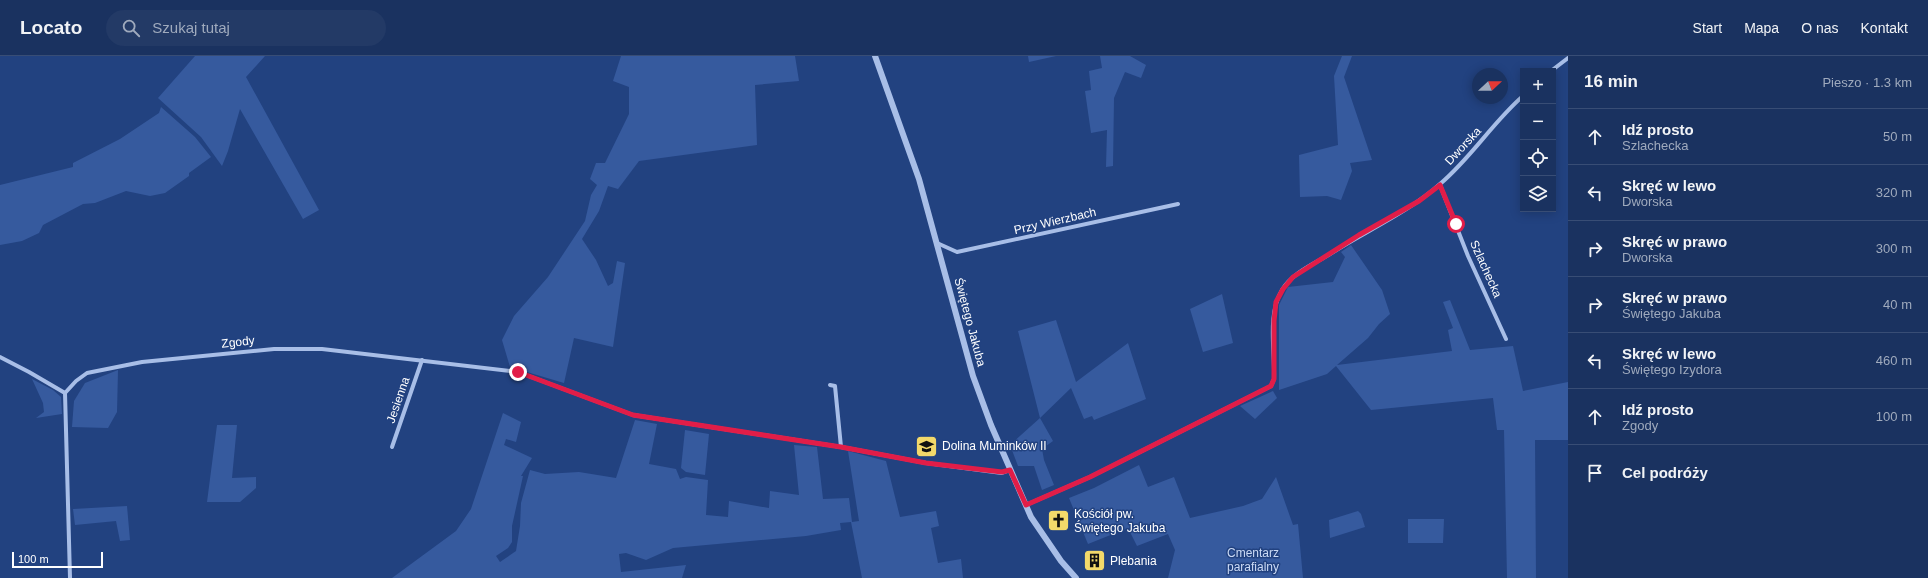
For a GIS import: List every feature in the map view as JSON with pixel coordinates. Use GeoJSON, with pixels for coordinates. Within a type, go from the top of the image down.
{"type":"FeatureCollection","features":[{"type":"Feature","properties":{"kind":"street","name":"Świętego Jakuba"},"geometry":{"type":"LineString","coordinates":[[875,56],[907,141],[937,243],[973,376],[1010,470],[1032,517],[1051,547],[1076,578]]}},
{"type":"Feature","properties":{"kind":"street"},"geometry":{"type":"LineString","coordinates":[[1556,68],[1568,58]]}},
{"type":"Feature","properties":{"kind":"street","name":"Dworska"},"geometry":{"type":"LineString","coordinates":[[1026,505],[1090,477],[1271,386],[1274,379],[1274,321],[1276,302],[1283,289],[1293,277],[1359,235],[1419,201],[1440,185],[1520,99]]}},
{"type":"Feature","properties":{"kind":"street","name":"Szlachecka"},"geometry":{"type":"LineString","coordinates":[[1440,185],[1468,256],[1506,339]]}},
{"type":"Feature","properties":{"kind":"street","name":"Przy Wierzbach"},"geometry":{"type":"LineString","coordinates":[[937,243],[957,252],[1178,204]]}},
{"type":"Feature","properties":{"kind":"street","name":"Zgody"},"geometry":{"type":"LineString","coordinates":[[65,393],[76,381],[87,373],[142,362],[250,351],[322,349],[518,372],[633,415],[841,447],[926,463],[1002,472],[1010,470]]}},
{"type":"Feature","properties":{"kind":"street"},"geometry":{"type":"LineString","coordinates":[[0,357],[65,393],[70,578]]}},
{"type":"Feature","properties":{"kind":"street","name":"Jesienna"},"geometry":{"type":"LineString","coordinates":[[392,447],[422,360]]}},
{"type":"Feature","properties":{"kind":"street"},"geometry":{"type":"LineString","coordinates":[[830,385],[835,386],[841,447]]}},
{"type":"Feature","properties":{"kind":"green space"},"geometry":{"type":"Polygon","coordinates":[[[195,56],[265,56],[246,77],[319,210],[303,219],[240,109],[228,151],[222,166],[201,137],[158,98],[195,56]]]}},
{"type":"Feature","properties":{"kind":"green space"},"geometry":{"type":"Polygon","coordinates":[[[621,56],[795,56],[799,81],[755,85],[757,145],[639,161],[618,189],[608,186],[599,211],[582,239],[596,260],[608,286],[613,283],[617,261],[625,263],[613,347],[574,338],[564,383],[510,367],[502,340],[514,316],[548,277],[585,221],[591,195],[597,185],[590,179],[596,163],[605,163],[629,114],[629,87],[613,81],[621,56]]]}},
{"type":"Feature","properties":{"kind":"green space"},"geometry":{"type":"Polygon","coordinates":[[[1028,56],[1056,56],[1029,62],[1028,56]]]}},
{"type":"Feature","properties":{"kind":"green space"},"geometry":{"type":"Polygon","coordinates":[[[1100,56],[1130,56],[1146,65],[1141,78],[1125,72],[1114,98],[1113,166],[1106,167],[1107,130],[1091,133],[1085,91],[1091,90],[1089,71],[1102,68],[1100,56]]]}},
{"type":"Feature","properties":{"kind":"green space"},"geometry":{"type":"Polygon","coordinates":[[[1342,56],[1352,56],[1344,77],[1372,160],[1350,163],[1352,171],[1341,200],[1327,196],[1300,197],[1299,155],[1338,145],[1334,76],[1342,56]]]}},
{"type":"Feature","properties":{"kind":"green space"},"geometry":{"type":"Polygon","coordinates":[[[161,107],[195,137],[211,157],[189,173],[189,176],[165,193],[150,196],[126,191],[95,203],[83,204],[43,225],[39,233],[22,241],[0,245],[0,185],[73,167],[73,163],[120,139],[159,113],[161,107]]]}},
{"type":"Feature","properties":{"kind":"green space"},"geometry":{"type":"Polygon","coordinates":[[[1351,245],[1382,290],[1390,314],[1379,324],[1368,338],[1337,365],[1452,351],[1448,330],[1453,328],[1443,302],[1450,300],[1470,350],[1513,346],[1523,391],[1568,382],[1568,440],[1535,440],[1536,578],[1507,578],[1504,430],[1497,430],[1493,398],[1371,410],[1336,366],[1327,374],[1279,390],[1279,305],[1288,287],[1333,282],[1345,257],[1341,252],[1351,245]]]}},
{"type":"Feature","properties":{"kind":"green space"},"geometry":{"type":"Polygon","coordinates":[[[1222,294],[1233,343],[1203,352],[1190,309],[1222,294]]]}},
{"type":"Feature","properties":{"kind":"green space"},"geometry":{"type":"Polygon","coordinates":[[[1056,320],[1076,382],[1128,343],[1146,399],[1094,420],[1092,416],[1084,419],[1071,388],[1040,418],[1018,331],[1056,320]]]}},
{"type":"Feature","properties":{"kind":"green space"},"geometry":{"type":"Polygon","coordinates":[[[118,370],[117,412],[108,428],[72,427],[74,401],[85,383],[118,370]]]}},
{"type":"Feature","properties":{"kind":"green space"},"geometry":{"type":"Polygon","coordinates":[[[32,379],[53,390],[61,397],[62,414],[36,418],[44,412],[43,403],[32,379]]]}},
{"type":"Feature","properties":{"kind":"green space"},"geometry":{"type":"Polygon","coordinates":[[[1273,391],[1277,398],[1255,419],[1240,406],[1273,391]]]}},
{"type":"Feature","properties":{"kind":"green space"},"geometry":{"type":"Polygon","coordinates":[[[503,413],[521,422],[516,442],[506,439],[504,445],[532,458],[521,476],[523,476],[512,526],[512,542],[508,548],[496,556],[500,562],[516,551],[520,526],[521,503],[530,470],[545,474],[579,472],[616,478],[635,420],[657,424],[649,464],[676,469],[680,479],[686,477],[708,480],[706,515],[728,517],[729,501],[769,508],[770,491],[799,495],[794,445],[817,447],[823,499],[849,498],[852,522],[859,521],[848,451],[886,461],[900,517],[936,511],[939,526],[931,528],[938,563],[961,559],[963,578],[862,578],[851,522],[840,523],[841,530],[806,536],[673,548],[646,560],[626,553],[619,554],[621,572],[686,565],[682,578],[392,578],[456,531],[471,509],[503,413]]]}},
{"type":"Feature","properties":{"kind":"green space"},"geometry":{"type":"Polygon","coordinates":[[[1040,418],[1053,441],[1042,449],[1044,460],[1054,485],[1042,490],[1034,466],[1018,466],[1010,445],[1040,418]]]}},
{"type":"Feature","properties":{"kind":"green space"},"geometry":{"type":"Polygon","coordinates":[[[217,425],[237,425],[232,478],[256,477],[256,488],[240,502],[207,502],[217,425]]]}},
{"type":"Feature","properties":{"kind":"green space"},"geometry":{"type":"Polygon","coordinates":[[[685,430],[709,434],[705,475],[686,472],[681,468],[685,430]]]}},
{"type":"Feature","properties":{"kind":"green space","name":"Cmentarz parafialny"},"geometry":{"type":"Polygon","coordinates":[[[1139,465],[1148,487],[1174,477],[1190,518],[1243,506],[1262,499],[1276,477],[1293,525],[1298,524],[1303,578],[1168,578],[1175,550],[1168,534],[1137,546],[1128,528],[1088,544],[1069,498],[1094,488],[1139,465]]]}},
{"type":"Feature","properties":{"kind":"green space"},"geometry":{"type":"Polygon","coordinates":[[[127,506],[130,540],[120,541],[116,521],[75,525],[73,509],[127,506]]]}},
{"type":"Feature","properties":{"kind":"green space"},"geometry":{"type":"Polygon","coordinates":[[[1358,511],[1361,514],[1365,527],[1330,538],[1329,520],[1358,511]]]}},
{"type":"Feature","properties":{"kind":"green space"},"geometry":{"type":"Polygon","coordinates":[[[1408,519],[1444,519],[1443,543],[1408,543],[1408,519]]]}},
{"type":"Feature","properties":{"kind":"place","name":"Dolina Muminków II"},"geometry":{"type":"Point","coordinates":[926,446]}},
{"type":"Feature","properties":{"kind":"place","name":"Kościół pw. Świętego Jakuba"},"geometry":{"type":"Point","coordinates":[1059,521]}},
{"type":"Feature","properties":{"kind":"place","name":"Plebania"},"geometry":{"type":"Point","coordinates":[1094,561]}},
{"type":"Feature","properties":{"kind":"route"},"geometry":{"type":"LineString","coordinates":[[518,372],[633,415],[841,447],[926,463],[1002,472],[1010,470],[1026,505],[1090,477],[1266,390],[1271,386],[1274,379],[1274,321],[1276,302],[1283,289],[1293,277],[1359,235],[1419,201],[1440,185],[1456,224]]}}]}
